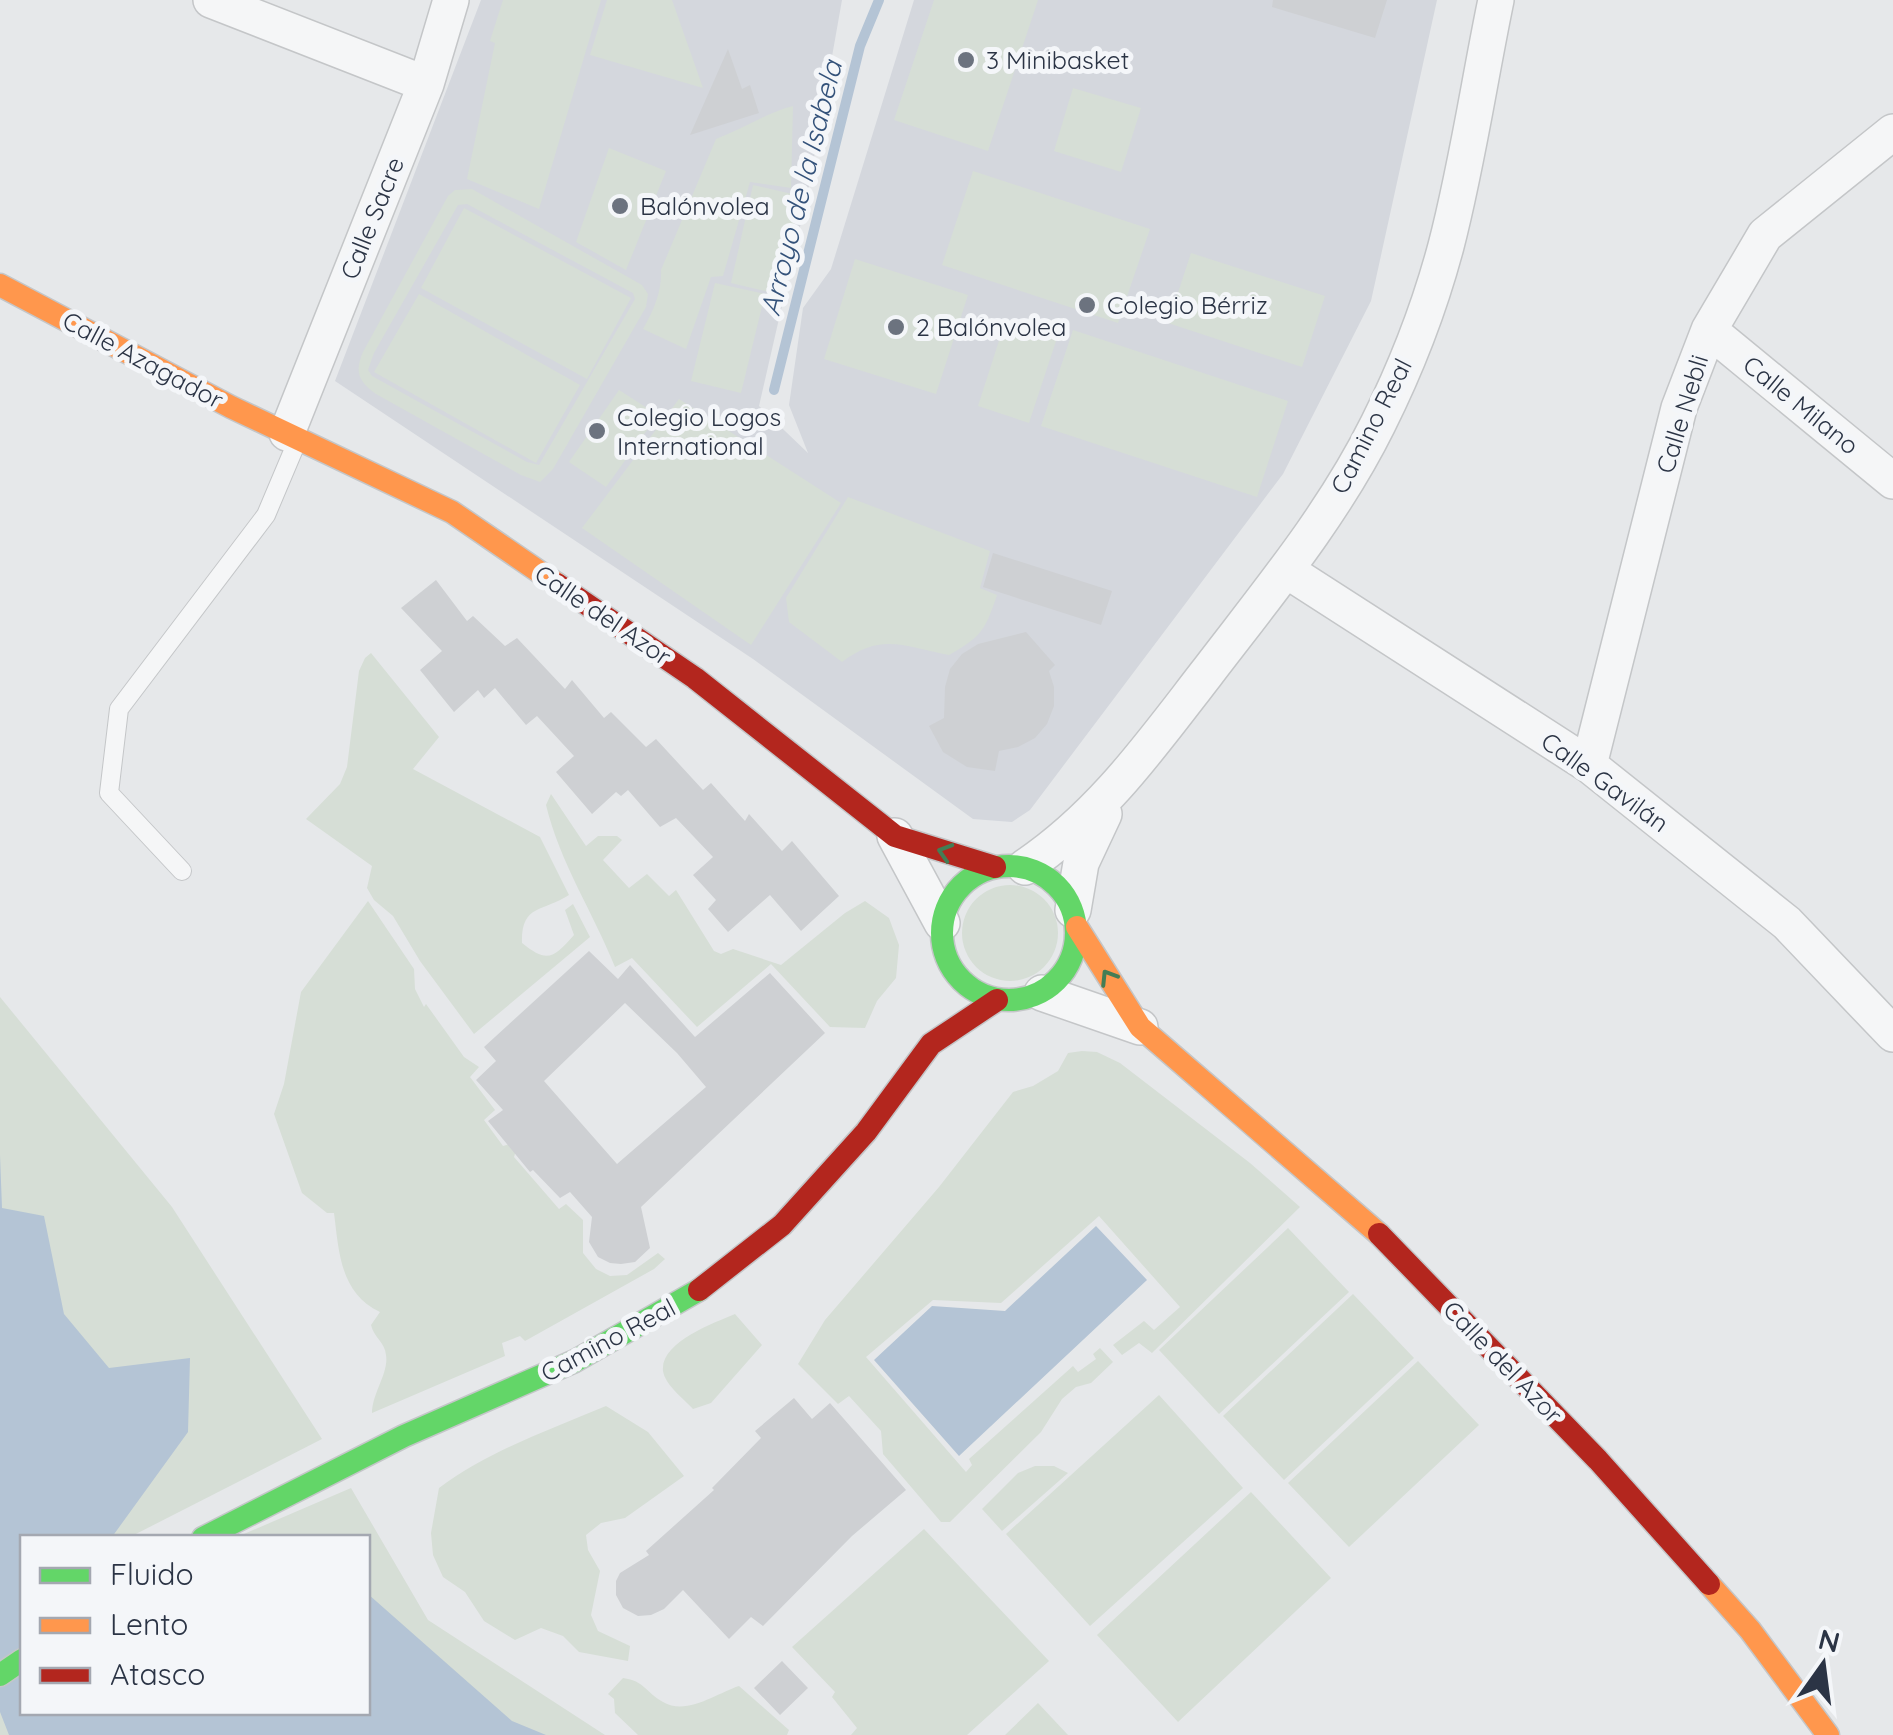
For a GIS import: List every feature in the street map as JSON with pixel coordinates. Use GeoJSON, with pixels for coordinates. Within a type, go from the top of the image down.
{"type":"FeatureCollection","features":[{"type":"Feature","properties":{"kind":"street"},"geometry":{"type":"LineString","coordinates":[[211,0],[426,84]]}},
{"type":"Feature","properties":{"kind":"street","name":"Calle Sacre"},"geometry":{"type":"LineString","coordinates":[[292,436],[426,84],[451,0]]}},
{"type":"Feature","properties":{"kind":"street","name":"Camino Real"},"geometry":{"type":"LineString","coordinates":[[1010,867],[1062,842],[1116,791],[1286,570],[1334,500],[1378,425],[1414,342],[1446,247],[1496,0]]}},
{"type":"Feature","properties":{"kind":"street","name":"Calle Nebli"},"geometry":{"type":"LineString","coordinates":[[1588,764],[1679,408],[1710,330],[1765,236],[1893,132]]}},
{"type":"Feature","properties":{"kind":"street","name":"Calle Azagador"},"geometry":{"type":"LineString","coordinates":[[0,285],[231,408],[292,436]]}},
{"type":"Feature","properties":{"kind":"street","name":"Calle Milano"},"geometry":{"type":"LineString","coordinates":[[1710,330],[1893,480]]}},
{"type":"Feature","properties":{"kind":"street","name":"Calle del Azor"},"geometry":{"type":"LineString","coordinates":[[292,436],[452,512],[695,678],[895,836],[1010,867]]}},
{"type":"Feature","properties":{"kind":"street","name":"Calle Gavilán"},"geometry":{"type":"LineString","coordinates":[[1286,570],[1588,764],[1787,923],[1893,1034]]}},
{"type":"Feature","properties":{"kind":"street","name":"Camino Real"},"geometry":{"type":"LineString","coordinates":[[1075,918],[1081,862],[1116,791]]}},
{"type":"Feature","properties":{"kind":"street","name":"Calle del Azor"},"geometry":{"type":"LineString","coordinates":[[895,836],[942,924]]}},
{"type":"Feature","properties":{"kind":"street"},"geometry":{"type":"LineString","coordinates":[[1010,867],[1055,883],[1075,918],[1076,946],[1069,965],[1058,981],[1028,998],[997,1000],[970,988],[950,966],[944,952],[942,924],[948,904],[960,887],[976,875],[1010,867]]}},
{"type":"Feature","properties":{"kind":"street","name":"Calle del Azor"},"geometry":{"type":"LineString","coordinates":[[1075,918],[1140,1027],[1388,1242],[1598,1460],[1750,1630],[1828,1735]]}},
{"type":"Feature","properties":{"kind":"street","name":"Camino Real"},"geometry":{"type":"LineString","coordinates":[[930,1044],[950,966]]}},
{"type":"Feature","properties":{"kind":"street","name":"Calle del Azor"},"geometry":{"type":"LineString","coordinates":[[1042,992],[1140,1027]]}},
{"type":"Feature","properties":{"kind":"street","name":"Camino Real"},"geometry":{"type":"LineString","coordinates":[[208,1535],[404,1436],[576,1362],[705,1287],[782,1226],[866,1132],[930,1044],[997,1000]]}},
{"type":"Feature","properties":{"kind":"lane"},"geometry":{"type":"LineString","coordinates":[[182,870],[109,793],[119,710],[266,515],[292,436]]}},
{"type":"Feature","properties":{"kind":"shaded area"},"geometry":{"type":"Polygon","coordinates":[[[481,0],[842,0],[808,192],[759,406],[808,453],[789,405],[803,308],[831,269],[914,0],[1437,0],[1371,301],[1283,474],[1030,810],[1012,822],[973,819],[753,659],[335,381],[481,0]]]}},
{"type":"Feature","properties":{"kind":"shaded area"},"geometry":{"type":"Polygon","coordinates":[[[503,0],[601,0],[539,209],[467,179],[495,43],[490,41],[503,0]]]}},
{"type":"Feature","properties":{"kind":"shaded area"},"geometry":{"type":"Polygon","coordinates":[[[607,0],[672,0],[703,88],[590,55],[607,0]]]}},
{"type":"Feature","properties":{"kind":"shaded area","name":"3 Minibasket"},"geometry":{"type":"Polygon","coordinates":[[[934,0],[1038,0],[988,151],[894,120],[934,0]]]}},
{"type":"Feature","properties":{"kind":"shaded area"},"geometry":{"type":"Polygon","coordinates":[[[1073,88],[1141,108],[1121,172],[1054,151],[1073,88]]]}},
{"type":"Feature","properties":{"kind":"shaded area"},"geometry":{"type":"Polygon","coordinates":[[[793,106],[791,188],[750,182],[723,276],[711,277],[686,349],[643,329],[656,300],[661,270],[716,139],[793,106]]]}},
{"type":"Feature","properties":{"kind":"shaded area","name":"Balónvolea"},"geometry":{"type":"Polygon","coordinates":[[[609,148],[666,171],[626,270],[576,242],[609,148]]]}},
{"type":"Feature","properties":{"kind":"shaded area"},"geometry":{"type":"Polygon","coordinates":[[[973,171],[1150,229],[1118,323],[942,265],[973,171]]]}},
{"type":"Feature","properties":{"kind":"shaded area"},"geometry":{"type":"Polygon","coordinates":[[[753,185],[801,196],[778,294],[731,283],[753,185]]]}},
{"type":"Feature","properties":{"kind":"shaded area"},"geometry":{"type":"Polygon","coordinates":[[[472,189],[642,285],[648,294],[646,307],[553,469],[540,482],[376,394],[360,376],[363,352],[448,196],[455,190],[472,189]],[[467,204],[458,205],[368,370],[372,376],[539,465],[635,299],[633,293],[467,204]]]}},
{"type":"Feature","properties":{"kind":"shaded area"},"geometry":{"type":"Polygon","coordinates":[[[464,208],[631,298],[587,379],[421,288],[464,208]]]}},
{"type":"Feature","properties":{"kind":"shaded area"},"geometry":{"type":"Polygon","coordinates":[[[1191,253],[1325,296],[1302,367],[1168,323],[1191,253]]]}},
{"type":"Feature","properties":{"kind":"shaded area","name":"2 Balónvolea"},"geometry":{"type":"Polygon","coordinates":[[[855,259],[968,295],[936,394],[824,359],[855,259]]]}},
{"type":"Feature","properties":{"kind":"shaded area"},"geometry":{"type":"Polygon","coordinates":[[[715,283],[765,294],[741,393],[691,381],[715,283]]]}},
{"type":"Feature","properties":{"kind":"shaded area"},"geometry":{"type":"Polygon","coordinates":[[[419,294],[580,385],[536,463],[374,372],[419,294]]]}},
{"type":"Feature","properties":{"kind":"shaded area"},"geometry":{"type":"Polygon","coordinates":[[[1006,319],[1058,335],[1029,423],[978,406],[1006,319]]]}},
{"type":"Feature","properties":{"kind":"shaded area"},"geometry":{"type":"Polygon","coordinates":[[[1073,330],[1288,401],[1257,497],[1041,426],[1073,330]]]}},
{"type":"Feature","properties":{"kind":"shaded area"},"geometry":{"type":"Polygon","coordinates":[[[619,390],[658,415],[606,487],[569,462],[619,390]]]}},
{"type":"Feature","properties":{"kind":"shaded area"},"geometry":{"type":"Polygon","coordinates":[[[679,399],[841,503],[751,645],[582,528],[679,399]]]}},
{"type":"Feature","properties":{"kind":"shaded area"},"geometry":{"type":"Polygon","coordinates":[[[848,497],[990,551],[980,588],[997,595],[975,638],[949,655],[882,644],[842,662],[789,622],[786,598],[848,497]]]}},
{"type":"Feature","properties":{"kind":"shaded area"},"geometry":{"type":"Polygon","coordinates":[[[371,653],[439,737],[413,769],[540,837],[569,895],[530,915],[525,921],[522,943],[544,956],[561,949],[574,935],[565,910],[573,904],[590,937],[474,1034],[420,961],[393,916],[374,900],[367,888],[372,866],[306,819],[340,784],[347,767],[359,671],[371,653]]]}},
{"type":"Feature","properties":{"kind":"shaded area"},"geometry":{"type":"Polygon","coordinates":[[[551,794],[586,846],[598,836],[617,836],[622,840],[603,860],[629,888],[647,874],[669,896],[676,890],[714,951],[721,954],[733,949],[781,965],[865,901],[889,918],[899,945],[896,978],[877,1001],[865,1028],[830,1027],[771,964],[697,1027],[632,958],[615,967],[552,826],[546,805],[551,794]]]}},
{"type":"Feature","properties":{"kind":"shaded area"},"geometry":{"type":"Polygon","coordinates":[[[1001,885],[1019,885],[1037,893],[1050,906],[1058,933],[1055,952],[1037,973],[1019,981],[1001,981],[983,973],[970,960],[962,942],[962,924],[970,906],[983,893],[1001,885]]]}},
{"type":"Feature","properties":{"kind":"shaded area"},"geometry":{"type":"Polygon","coordinates":[[[368,901],[414,969],[415,989],[424,1007],[426,1004],[464,1057],[479,1067],[470,1077],[495,1110],[484,1120],[503,1146],[513,1143],[517,1147],[514,1157],[559,1209],[566,1204],[583,1220],[583,1253],[596,1269],[610,1276],[627,1275],[658,1253],[665,1259],[654,1269],[525,1341],[520,1336],[502,1343],[505,1356],[372,1413],[386,1362],[384,1347],[371,1325],[380,1312],[367,1304],[349,1283],[340,1256],[334,1213],[327,1213],[302,1193],[274,1114],[284,1084],[301,992],[368,901]]]}},
{"type":"Feature","properties":{"kind":"shaded area"},"geometry":{"type":"Polygon","coordinates":[[[0,997],[172,1207],[322,1439],[134,1535],[20,1535],[0,1630],[0,997]]]}},
{"type":"Feature","properties":{"kind":"shaded area"},"geometry":{"type":"Polygon","coordinates":[[[1097,1052],[1120,1063],[1250,1163],[1300,1207],[1152,1353],[1139,1343],[1122,1355],[1113,1345],[1144,1321],[1154,1330],[1180,1307],[1099,1216],[1001,1303],[933,1300],[866,1357],[966,1472],[972,1465],[969,1459],[1073,1366],[1078,1372],[1096,1359],[1093,1354],[1100,1348],[1113,1362],[1091,1383],[1076,1387],[1062,1399],[1041,1432],[950,1522],[941,1522],[883,1454],[881,1431],[849,1396],[838,1404],[798,1364],[825,1320],[939,1187],[1013,1092],[1033,1086],[1058,1071],[1068,1053],[1097,1052]]]}},
{"type":"Feature","properties":{"kind":"shaded area"},"geometry":{"type":"Polygon","coordinates":[[[1288,1228],[1349,1292],[1219,1414],[1159,1350],[1288,1228]]]}},
{"type":"Feature","properties":{"kind":"shaded area"},"geometry":{"type":"Polygon","coordinates":[[[1353,1294],[1414,1358],[1284,1480],[1223,1416],[1353,1294]]]}},
{"type":"Feature","properties":{"kind":"shaded area"},"geometry":{"type":"Polygon","coordinates":[[[735,1314],[762,1345],[711,1403],[693,1409],[667,1381],[664,1361],[690,1335],[735,1314]]]}},
{"type":"Feature","properties":{"kind":"shaded area"},"geometry":{"type":"Polygon","coordinates":[[[1418,1361],[1479,1425],[1349,1547],[1288,1483],[1418,1361]]]}},
{"type":"Feature","properties":{"kind":"shaded area"},"geometry":{"type":"Polygon","coordinates":[[[1159,1395],[1243,1488],[1090,1626],[1006,1534],[1159,1395]]]}},
{"type":"Feature","properties":{"kind":"shaded area"},"geometry":{"type":"Polygon","coordinates":[[[606,1406],[648,1432],[684,1476],[625,1518],[601,1523],[586,1535],[588,1550],[600,1571],[591,1615],[598,1631],[630,1646],[628,1661],[579,1652],[563,1636],[541,1628],[515,1640],[484,1621],[465,1592],[443,1577],[433,1555],[431,1533],[439,1488],[498,1452],[606,1406]]]}},
{"type":"Feature","properties":{"kind":"shaded area"},"geometry":{"type":"Polygon","coordinates":[[[1035,1466],[1054,1466],[1068,1473],[1002,1531],[982,1509],[1018,1473],[1035,1466]]]}},
{"type":"Feature","properties":{"kind":"shaded area"},"geometry":{"type":"Polygon","coordinates":[[[351,1488],[428,1620],[605,1735],[0,1735],[0,1709],[20,1712],[20,1715],[370,1715],[370,1535],[242,1535],[351,1488]]]}},
{"type":"Feature","properties":{"kind":"shaded area"},"geometry":{"type":"Polygon","coordinates":[[[1251,1492],[1331,1578],[1178,1722],[1097,1635],[1251,1492]]]}},
{"type":"Feature","properties":{"kind":"shaded area"},"geometry":{"type":"Polygon","coordinates":[[[924,1529],[1049,1661],[967,1735],[851,1735],[857,1728],[832,1697],[835,1692],[792,1647],[924,1529]]]}},
{"type":"Feature","properties":{"kind":"shaded area"},"geometry":{"type":"Polygon","coordinates":[[[623,1678],[641,1684],[672,1706],[692,1705],[739,1686],[789,1730],[787,1735],[638,1735],[615,1713],[614,1699],[608,1694],[623,1678]]]}},
{"type":"Feature","properties":{"kind":"shaded area"},"geometry":{"type":"Polygon","coordinates":[[[1038,1703],[1068,1735],[1005,1735],[1038,1703]]]}},
{"type":"Feature","properties":{"kind":"water"},"geometry":{"type":"Polygon","coordinates":[[[0,1155],[2,1208],[44,1216],[64,1314],[109,1368],[190,1358],[188,1432],[113,1535],[20,1535],[20,1715],[370,1715],[370,1596],[512,1721],[546,1735],[9,1735],[0,1712],[0,1155]]]}},
{"type":"Feature","properties":{"kind":"water"},"geometry":{"type":"Polygon","coordinates":[[[1096,1226],[1147,1280],[959,1456],[874,1360],[932,1306],[1005,1311],[1096,1226]]]}},
{"type":"Feature","properties":{"kind":"building"},"geometry":{"type":"Polygon","coordinates":[[[1273,0],[1387,0],[1375,38],[1272,7],[1273,0]]]}},
{"type":"Feature","properties":{"kind":"building"},"geometry":{"type":"Polygon","coordinates":[[[728,49],[742,89],[750,85],[759,113],[690,135],[728,49]]]}},
{"type":"Feature","properties":{"kind":"building"},"geometry":{"type":"Polygon","coordinates":[[[993,553],[1112,591],[1101,625],[983,587],[993,553]]]}},
{"type":"Feature","properties":{"kind":"building"},"geometry":{"type":"Polygon","coordinates":[[[436,580],[467,621],[473,616],[505,646],[517,638],[565,689],[572,680],[604,718],[611,712],[646,747],[656,739],[703,790],[711,783],[745,821],[749,814],[782,851],[792,841],[839,896],[801,931],[770,895],[728,932],[708,909],[716,900],[693,875],[713,857],[676,818],[660,827],[628,790],[621,796],[616,792],[592,814],[556,772],[574,756],[537,716],[526,725],[495,688],[484,698],[478,690],[454,712],[420,670],[442,651],[401,608],[436,580]]]}},
{"type":"Feature","properties":{"kind":"building"},"geometry":{"type":"Polygon","coordinates":[[[1026,632],[1055,665],[1049,671],[1054,706],[1047,724],[1035,738],[999,751],[995,771],[967,767],[943,752],[929,726],[944,718],[950,669],[962,654],[978,644],[1026,632]]]}},
{"type":"Feature","properties":{"kind":"building"},"geometry":{"type":"Polygon","coordinates":[[[589,951],[618,979],[630,965],[695,1037],[770,973],[825,1033],[641,1207],[650,1248],[635,1262],[621,1264],[598,1257],[589,1242],[592,1217],[570,1192],[560,1198],[533,1170],[530,1172],[488,1121],[503,1110],[476,1080],[496,1061],[484,1047],[589,951]],[[625,1003],[544,1081],[617,1164],[706,1087],[625,1003]]]}},
{"type":"Feature","properties":{"kind":"building"},"geometry":{"type":"Polygon","coordinates":[[[794,1398],[812,1419],[830,1403],[906,1490],[852,1536],[763,1626],[751,1617],[729,1639],[683,1590],[664,1609],[651,1615],[638,1616],[623,1608],[616,1595],[620,1573],[649,1555],[646,1551],[714,1490],[761,1438],[755,1431],[794,1398]]]}},
{"type":"Feature","properties":{"kind":"building"},"geometry":{"type":"Polygon","coordinates":[[[782,1661],[808,1688],[780,1715],[754,1688],[782,1661]]]}},
{"type":"Feature","properties":{"kind":"waterway","name":"Arroyo de la Isabela"},"geometry":{"type":"LineString","coordinates":[[774,390],[860,46],[879,0]]}},
{"type":"Feature","properties":{"kind":"traffic: fast"},"geometry":{"type":"LineString","coordinates":[[1009,866],[1035,871],[1057,885],[1071,907],[1076,933],[1071,959],[1057,981],[1035,995],[1009,1000],[983,995],[961,981],[947,959],[942,933],[947,907],[961,885],[983,871],[1009,866]]}},
{"type":"Feature","properties":{"kind":"traffic: fast"},"geometry":{"type":"LineString","coordinates":[[209,1535],[404,1436],[575,1361],[699,1290]]}},
{"type":"Feature","properties":{"kind":"traffic: fast"},"geometry":{"type":"LineString","coordinates":[[0,1675],[20,1661]]}},
{"type":"Feature","properties":{"kind":"traffic: slow"},"geometry":{"type":"LineString","coordinates":[[0,285],[231,407],[452,512],[557,584]]}},
{"type":"Feature","properties":{"kind":"traffic: slow"},"geometry":{"type":"LineString","coordinates":[[1077,927],[1140,1027],[1379,1234]]}},
{"type":"Feature","properties":{"kind":"traffic: slow"},"geometry":{"type":"LineString","coordinates":[[1709,1584],[1750,1630],[1828,1735]]}},
{"type":"Feature","properties":{"kind":"traffic: jam"},"geometry":{"type":"LineString","coordinates":[[557,584],[695,678],[895,836],[995,867]]}},
{"type":"Feature","properties":{"kind":"traffic: jam"},"geometry":{"type":"LineString","coordinates":[[699,1290],[782,1225],[866,1132],[931,1044],[997,1000]]}},
{"type":"Feature","properties":{"kind":"traffic: jam"},"geometry":{"type":"LineString","coordinates":[[1379,1234],[1598,1460],[1709,1584]]}},
{"type":"Feature","properties":{"kind":"place","name":"3 Minibasket"},"geometry":{"type":"Point","coordinates":[966,60]}},
{"type":"Feature","properties":{"kind":"place","name":"Balónvolea"},"geometry":{"type":"Point","coordinates":[620,206]}},
{"type":"Feature","properties":{"kind":"place","name":"Colegio Bérriz"},"geometry":{"type":"Point","coordinates":[1087,305]}},
{"type":"Feature","properties":{"kind":"place","name":"2 Balónvolea"},"geometry":{"type":"Point","coordinates":[896,327]}},
{"type":"Feature","properties":{"kind":"place","name":"Colegio Logos International"},"geometry":{"type":"Point","coordinates":[597,431]}}]}
